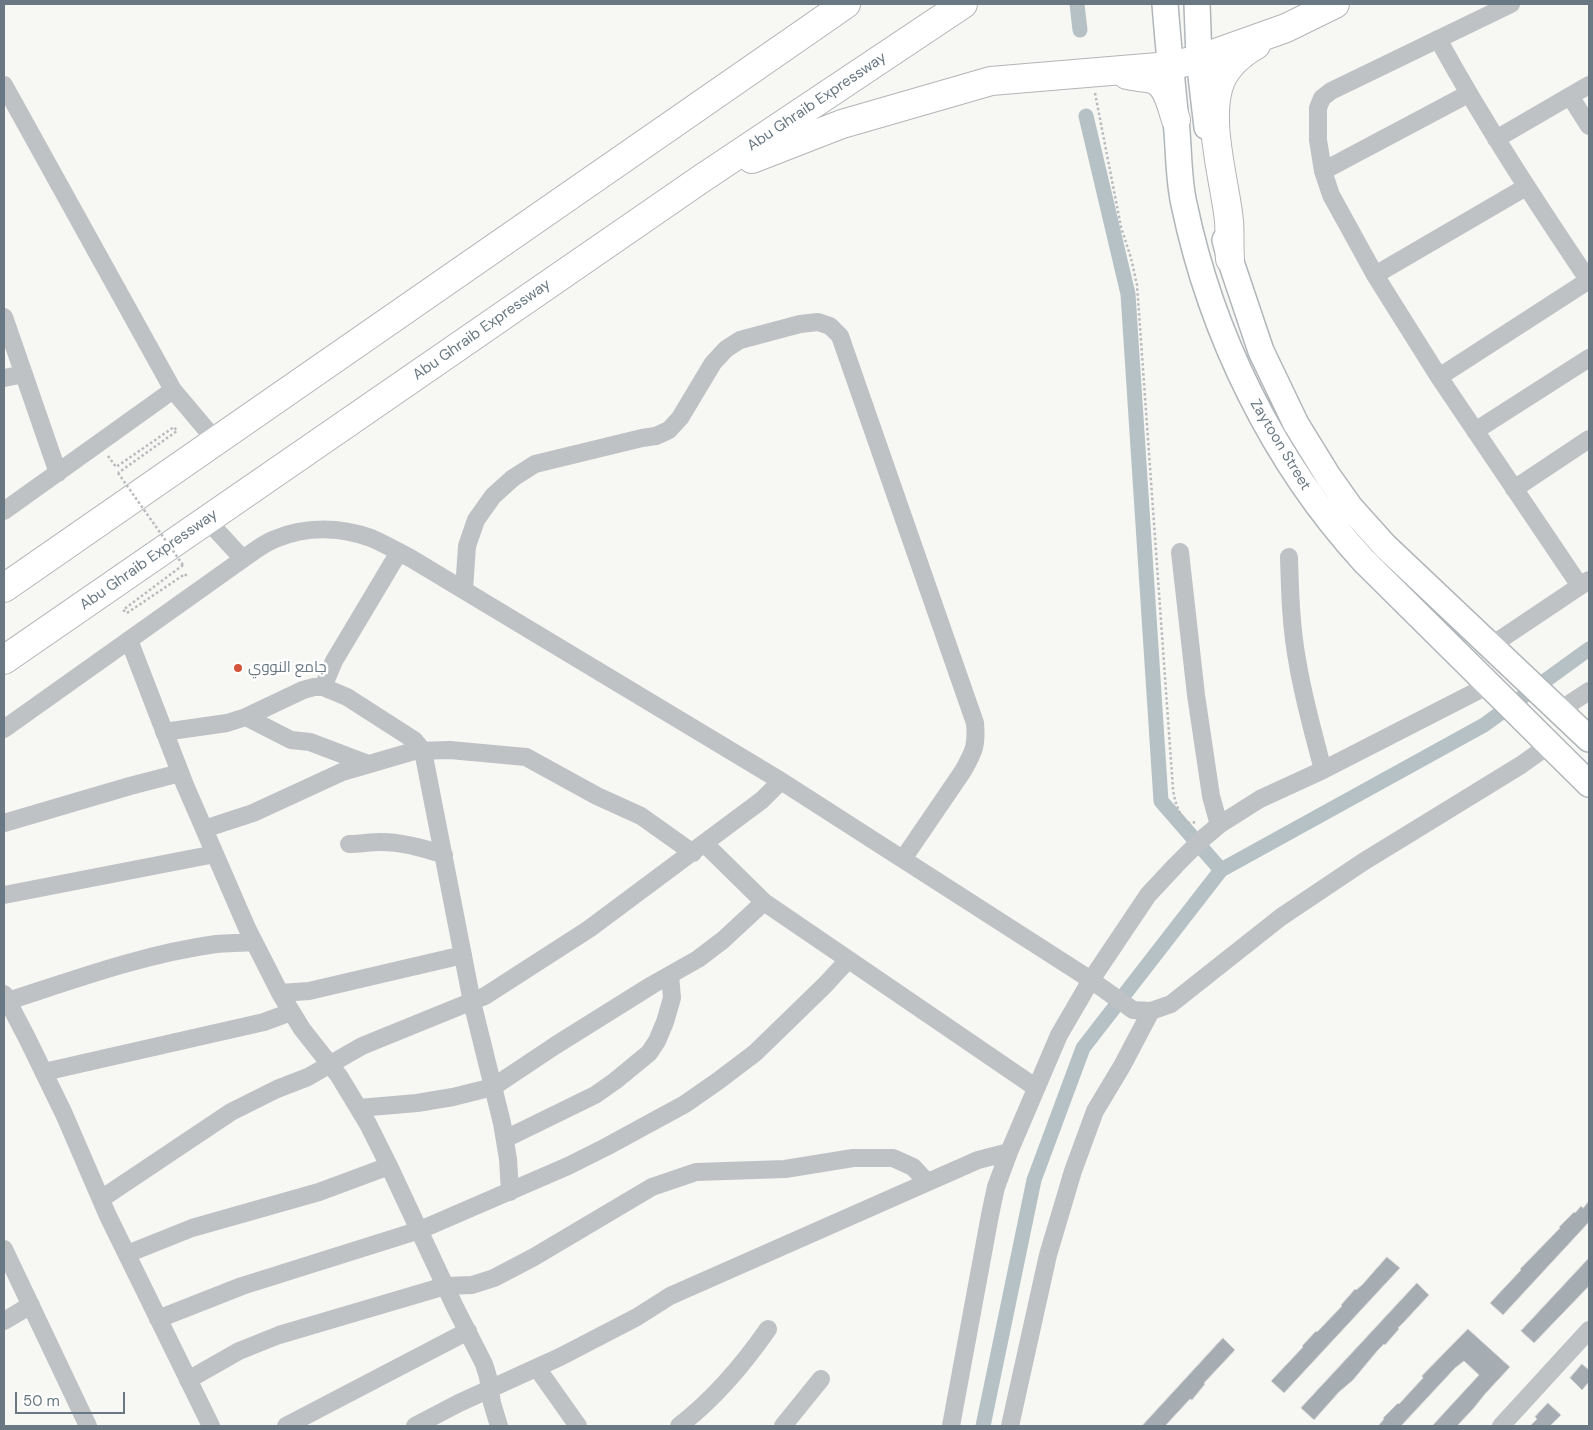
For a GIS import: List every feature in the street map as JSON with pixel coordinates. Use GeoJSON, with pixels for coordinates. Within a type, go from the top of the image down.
{"type":"FeatureCollection","features":[{"type":"Feature","properties":{"kind":"highway"},"geometry":{"type":"LineString","coordinates":[[4,588],[830,12],[846,4]]}},
{"type":"Feature","properties":{"kind":"highway","name":"Abu Ghraib Expressway"},"geometry":{"type":"LineString","coordinates":[[4,660],[701,178],[963,4]]}},
{"type":"Feature","properties":{"kind":"highway"},"geometry":{"type":"LineString","coordinates":[[1230,259],[1229,222],[1216,133],[1216,102],[1221,80],[1232,63],[1248,50],[1286,28],[1335,4]]}},
{"type":"Feature","properties":{"kind":"highway"},"geometry":{"type":"LineString","coordinates":[[701,178],[842,124],[991,81],[1170,66],[1199,59],[1286,28]]}},
{"type":"Feature","properties":{"kind":"highway"},"geometry":{"type":"LineString","coordinates":[[1099,73],[1152,79],[1160,83],[1166,91],[1176,120]]}},
{"type":"Feature","properties":{"kind":"main road","name":"Zaytoon Street"},"geometry":{"type":"LineString","coordinates":[[1165,4],[1183,202],[1197,257],[1212,303],[1249,393],[1310,496],[1342,537],[1589,784]]}},
{"type":"Feature","properties":{"kind":"main road","name":"Zaytoon Street"},"geometry":{"type":"LineString","coordinates":[[1197,4],[1199,59],[1215,203],[1230,259],[1261,351],[1296,424],[1328,476],[1350,507],[1385,546],[1589,739]]}},
{"type":"Feature","properties":{"kind":"main road"},"geometry":{"type":"LineString","coordinates":[[1571,768],[1589,748]]}},
{"type":"Feature","properties":{"kind":"street"},"geometry":{"type":"LineString","coordinates":[[1492,646],[1584,583],[1514,489],[1439,378],[1374,275],[1331,194],[1323,171],[1318,140],[1318,108],[1322,98],[1331,91],[1511,4]]}},
{"type":"Feature","properties":{"kind":"street"},"geometry":{"type":"LineString","coordinates":[[1438,39],[1468,94],[1526,187],[1589,280],[1439,378]]}},
{"type":"Feature","properties":{"kind":"street"},"geometry":{"type":"LineString","coordinates":[[4,84],[173,390],[216,441]]}},
{"type":"Feature","properties":{"kind":"street"},"geometry":{"type":"LineString","coordinates":[[1496,139],[1589,85]]}},
{"type":"Feature","properties":{"kind":"street"},"geometry":{"type":"LineString","coordinates":[[1323,171],[1468,94]]}},
{"type":"Feature","properties":{"kind":"street"},"geometry":{"type":"LineString","coordinates":[[1570,96],[1589,126]]}},
{"type":"Feature","properties":{"kind":"street"},"geometry":{"type":"LineString","coordinates":[[1374,275],[1526,187]]}},
{"type":"Feature","properties":{"kind":"street"},"geometry":{"type":"LineString","coordinates":[[4,317],[58,473]]}},
{"type":"Feature","properties":{"kind":"street"},"geometry":{"type":"LineString","coordinates":[[464,590],[467,546],[476,520],[493,496],[513,478],[535,464],[656,436],[669,430],[680,418],[713,363],[740,340],[800,324],[818,322],[830,326],[840,336],[975,723],[976,742],[963,771],[903,859]]}},
{"type":"Feature","properties":{"kind":"street"},"geometry":{"type":"LineString","coordinates":[[1475,431],[1589,358]]}},
{"type":"Feature","properties":{"kind":"street"},"geometry":{"type":"LineString","coordinates":[[4,378],[24,374]]}},
{"type":"Feature","properties":{"kind":"street"},"geometry":{"type":"LineString","coordinates":[[6,506],[58,473],[173,390]]}},
{"type":"Feature","properties":{"kind":"street"},"geometry":{"type":"LineString","coordinates":[[1514,489],[1589,439]]}},
{"type":"Feature","properties":{"kind":"street"},"geometry":{"type":"LineString","coordinates":[[207,520],[243,559]]}},
{"type":"Feature","properties":{"kind":"street"},"geometry":{"type":"LineString","coordinates":[[4,729],[274,539],[298,532],[323,529],[347,532],[371,538],[464,590],[780,781],[1091,980],[1133,1010],[1151,1011],[1171,1004],[1281,917],[1354,867],[1549,746]]}},
{"type":"Feature","properties":{"kind":"street"},"geometry":{"type":"LineString","coordinates":[[323,687],[334,661],[399,552]]}},
{"type":"Feature","properties":{"kind":"street"},"geometry":{"type":"LineString","coordinates":[[1180,552],[1196,695],[1211,796],[1204,838]]}},
{"type":"Feature","properties":{"kind":"street"},"geometry":{"type":"LineString","coordinates":[[1289,557],[1291,614],[1298,664],[1308,714],[1324,770]]}},
{"type":"Feature","properties":{"kind":"street"},"geometry":{"type":"LineString","coordinates":[[128,640],[180,773],[254,942],[291,1012],[302,1030],[339,1076],[359,1108],[389,1166],[484,1364],[499,1426]]}},
{"type":"Feature","properties":{"kind":"street"},"geometry":{"type":"LineString","coordinates":[[164,732],[227,723],[303,690],[323,687],[347,697],[414,740],[423,750],[472,1002],[505,1139],[510,1192]]}},
{"type":"Feature","properties":{"kind":"street"},"geometry":{"type":"LineString","coordinates":[[951,1426],[996,1187],[1059,1035],[1091,980],[1148,894],[1204,838],[1260,799],[1493,689]]}},
{"type":"Feature","properties":{"kind":"street"},"geometry":{"type":"LineString","coordinates":[[1560,710],[1589,691]]}},
{"type":"Feature","properties":{"kind":"street"},"geometry":{"type":"LineString","coordinates":[[246,716],[291,740],[310,742],[368,764]]}},
{"type":"Feature","properties":{"kind":"street"},"geometry":{"type":"LineString","coordinates":[[204,829],[253,813],[342,772],[414,751],[450,750],[526,757],[699,848],[764,902],[1036,1087]]}},
{"type":"Feature","properties":{"kind":"street"},"geometry":{"type":"LineString","coordinates":[[4,823],[180,773]]}},
{"type":"Feature","properties":{"kind":"street"},"geometry":{"type":"LineString","coordinates":[[101,1199],[231,1112],[277,1089],[308,1077],[362,1046],[486,996],[589,930],[762,800],[780,781]]}},
{"type":"Feature","properties":{"kind":"street"},"geometry":{"type":"LineString","coordinates":[[349,844],[382,842],[428,850],[444,855]]}},
{"type":"Feature","properties":{"kind":"street"},"geometry":{"type":"LineString","coordinates":[[4,895],[215,854]]}},
{"type":"Feature","properties":{"kind":"street"},"geometry":{"type":"LineString","coordinates":[[359,1108],[417,1103],[453,1097],[493,1087],[548,1050],[698,959],[723,940],[764,902]]}},
{"type":"Feature","properties":{"kind":"street"},"geometry":{"type":"LineString","coordinates":[[210,1426],[101,1199],[44,1072],[6,998],[169,952],[217,944],[254,942]]}},
{"type":"Feature","properties":{"kind":"street"},"geometry":{"type":"LineString","coordinates":[[280,993],[309,991],[463,955]]}},
{"type":"Feature","properties":{"kind":"street"},"geometry":{"type":"LineString","coordinates":[[158,1319],[242,1286],[420,1230],[510,1192],[606,1147],[702,1093],[755,1053],[848,960]]}},
{"type":"Feature","properties":{"kind":"street"},"geometry":{"type":"LineString","coordinates":[[505,1139],[594,1095],[615,1081],[649,1053],[657,1041],[665,1022],[672,998],[670,975]]}},
{"type":"Feature","properties":{"kind":"street"},"geometry":{"type":"LineString","coordinates":[[1010,1426],[1048,1255],[1073,1171],[1095,1111],[1122,1066],[1151,1011]]}},
{"type":"Feature","properties":{"kind":"street"},"geometry":{"type":"LineString","coordinates":[[44,1072],[264,1022],[291,1012]]}},
{"type":"Feature","properties":{"kind":"street"},"geometry":{"type":"LineString","coordinates":[[415,1426],[629,1321],[670,1296],[978,1160],[1009,1152]]}},
{"type":"Feature","properties":{"kind":"street"},"geometry":{"type":"LineString","coordinates":[[188,1380],[239,1351],[279,1335],[445,1286],[472,1285],[494,1278],[534,1257],[652,1187],[696,1172],[785,1168],[853,1158],[893,1158],[913,1167],[927,1182]]}},
{"type":"Feature","properties":{"kind":"street"},"geometry":{"type":"LineString","coordinates":[[127,1254],[192,1228],[319,1192],[389,1166]]}},
{"type":"Feature","properties":{"kind":"street"},"geometry":{"type":"LineString","coordinates":[[4,1249],[88,1426]]}},
{"type":"Feature","properties":{"kind":"street"},"geometry":{"type":"LineString","coordinates":[[4,1321],[31,1305]]}},
{"type":"Feature","properties":{"kind":"street"},"geometry":{"type":"LineString","coordinates":[[679,1426],[708,1401],[725,1383],[752,1352],[768,1329]]}},
{"type":"Feature","properties":{"kind":"street"},"geometry":{"type":"LineString","coordinates":[[1502,1426],[1589,1330]]}},
{"type":"Feature","properties":{"kind":"street"},"geometry":{"type":"LineString","coordinates":[[286,1426],[468,1331]]}},
{"type":"Feature","properties":{"kind":"street"},"geometry":{"type":"LineString","coordinates":[[536,1368],[578,1426]]}},
{"type":"Feature","properties":{"kind":"street"},"geometry":{"type":"LineString","coordinates":[[784,1426],[821,1379]]}},
{"type":"Feature","properties":{"kind":"path"},"geometry":{"type":"LineString","coordinates":[[1099,73],[1121,227],[1131,258],[1136,285],[1170,763],[1175,803],[1180,814],[1188,823],[1198,822],[1204,838]]}},
{"type":"Feature","properties":{"kind":"path"},"geometry":{"type":"LineString","coordinates":[[116,467],[174,427],[177,431],[118,473],[183,565],[123,610],[127,613],[184,574]]}},
{"type":"Feature","properties":{"kind":"building"},"geometry":{"type":"Polygon","coordinates":[[[1589,1201],[1589,1222],[1503,1315],[1490,1303],[1559,1227],[1574,1212],[1581,1206],[1583,1208],[1589,1201]]]}},
{"type":"Feature","properties":{"kind":"building"},"geometry":{"type":"Polygon","coordinates":[[[1387,1257],[1400,1268],[1284,1393],[1271,1381],[1316,1331],[1342,1306],[1355,1289],[1362,1285],[1387,1257]]]}},
{"type":"Feature","properties":{"kind":"building"},"geometry":{"type":"Polygon","coordinates":[[[1589,1258],[1589,1286],[1534,1343],[1521,1331],[1589,1258]]]}},
{"type":"Feature","properties":{"kind":"building"},"geometry":{"type":"Polygon","coordinates":[[[1417,1283],[1429,1295],[1353,1380],[1339,1392],[1314,1420],[1301,1408],[1417,1283]]]}},
{"type":"Feature","properties":{"kind":"building"},"geometry":{"type":"Polygon","coordinates":[[[1468,1329],[1510,1367],[1473,1409],[1457,1426],[1432,1426],[1479,1375],[1464,1361],[1455,1368],[1401,1426],[1378,1426],[1383,1418],[1399,1404],[1423,1378],[1422,1376],[1468,1329]]]}},
{"type":"Feature","properties":{"kind":"building"},"geometry":{"type":"Polygon","coordinates":[[[1223,1338],[1235,1350],[1204,1383],[1192,1400],[1190,1399],[1165,1426],[1142,1426],[1223,1338]]]}},
{"type":"Feature","properties":{"kind":"building"},"geometry":{"type":"Polygon","coordinates":[[[1582,1364],[1589,1370],[1589,1382],[1582,1390],[1570,1378],[1582,1364]]]}},
{"type":"Feature","properties":{"kind":"building"},"geometry":{"type":"Polygon","coordinates":[[[1548,1403],[1561,1415],[1550,1426],[1530,1426],[1537,1419],[1535,1417],[1548,1403]]]}},
{"type":"Feature","properties":{"kind":"waterway"},"geometry":{"type":"LineString","coordinates":[[1077,4],[1080,30]]}},
{"type":"Feature","properties":{"kind":"waterway"},"geometry":{"type":"LineString","coordinates":[[1086,116],[1128,294],[1161,801],[1221,870]]}},
{"type":"Feature","properties":{"kind":"waterway"},"geometry":{"type":"LineString","coordinates":[[983,1426],[1034,1180],[1083,1048],[1221,870],[1484,725],[1589,649]]}},
{"type":"Feature","properties":{"kind":"place","name":"جامع النووي"},"geometry":{"type":"Point","coordinates":[238,668]}}]}
